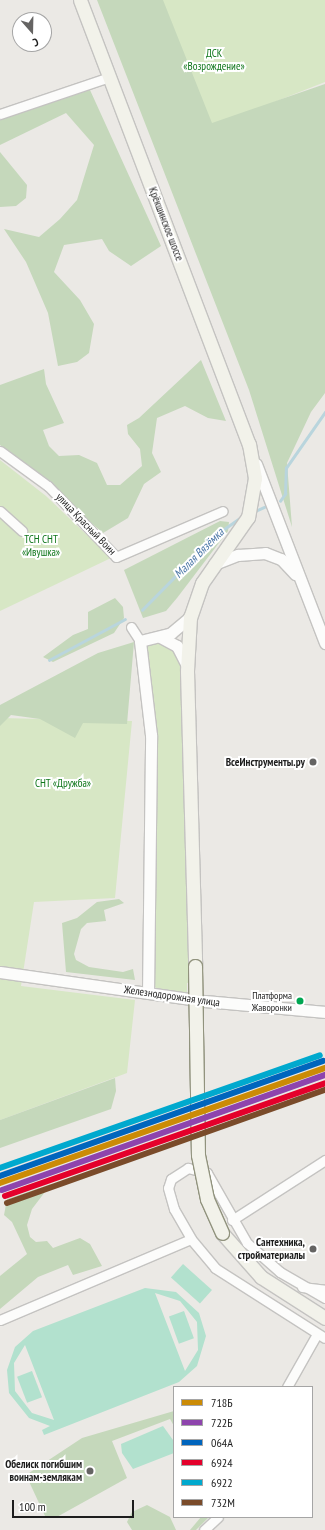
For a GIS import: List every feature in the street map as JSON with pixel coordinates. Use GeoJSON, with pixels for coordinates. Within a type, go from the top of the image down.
{"type":"FeatureCollection","features":[{"type":"Feature","properties":{"kind":"main road","name":"Крёкшинское шоссе"},"geometry":{"type":"LineString","coordinates":[[80,0],[250,448],[256,483],[251,510],[198,590],[190,617],[187,666],[195,966],[198,1155],[207,1199],[222,1233],[261,1277],[325,1318]]}},
{"type":"Feature","properties":{"kind":"street"},"geometry":{"type":"LineString","coordinates":[[0,114],[109,77]]}},
{"type":"Feature","properties":{"kind":"street"},"geometry":{"type":"LineString","coordinates":[[250,448],[325,643]]}},
{"type":"Feature","properties":{"kind":"street","name":"улица Красный Воин"},"geometry":{"type":"LineString","coordinates":[[0,451],[48,486],[116,557],[223,511]]}},
{"type":"Feature","properties":{"kind":"street"},"geometry":{"type":"LineString","coordinates":[[0,511],[22,531]]}},
{"type":"Feature","properties":{"kind":"street"},"geometry":{"type":"LineString","coordinates":[[214,564],[238,555],[265,553],[286,563],[301,581]]}},
{"type":"Feature","properties":{"kind":"street"},"geometry":{"type":"LineString","coordinates":[[140,641],[160,637],[175,630],[190,617]]}},
{"type":"Feature","properties":{"kind":"street"},"geometry":{"type":"LineString","coordinates":[[131,627],[140,641],[152,735],[148,994]]}},
{"type":"Feature","properties":{"kind":"street"},"geometry":{"type":"LineString","coordinates":[[160,637],[177,646],[187,666]]}},
{"type":"Feature","properties":{"kind":"street","name":"Железнодорожная улица"},"geometry":{"type":"LineString","coordinates":[[0,972],[148,994],[325,1012]]}},
{"type":"Feature","properties":{"kind":"street"},"geometry":{"type":"LineString","coordinates":[[232,1220],[325,1160]]}},
{"type":"Feature","properties":{"kind":"street"},"geometry":{"type":"LineString","coordinates":[[288,1386],[321,1336],[233,1282],[210,1263],[191,1239],[169,1195],[170,1183],[177,1173],[194,1168],[207,1173],[232,1220],[256,1251],[302,1286],[325,1298]]}},
{"type":"Feature","properties":{"kind":"street"},"geometry":{"type":"LineString","coordinates":[[0,1320],[191,1239]]}},
{"type":"Feature","properties":{"kind":"street"},"geometry":{"type":"LineString","coordinates":[[302,1286],[325,1290]]}},
{"type":"Feature","properties":{"kind":"street"},"geometry":{"type":"LineString","coordinates":[[204,1530],[216,1523]]}},
{"type":"Feature","properties":{"kind":"green space"},"geometry":{"type":"Polygon","coordinates":[[[97,0],[163,0],[212,123],[325,84],[325,393],[311,412],[287,463],[292,527],[249,390],[97,0]]]}},
{"type":"Feature","properties":{"kind":"green space","name":"ДСК «Возрождение»"},"geometry":{"type":"Polygon","coordinates":[[[123,0],[325,0],[325,82],[181,139],[123,0]]]}},
{"type":"Feature","properties":{"kind":"green space"},"geometry":{"type":"Polygon","coordinates":[[[90,90],[161,246],[131,266],[109,251],[102,239],[64,245],[54,272],[80,300],[94,324],[89,353],[77,362],[58,366],[48,313],[26,262],[4,229],[39,237],[60,219],[77,200],[94,145],[66,113],[0,145],[0,120],[90,90]]]}},
{"type":"Feature","properties":{"kind":"green space"},"geometry":{"type":"Polygon","coordinates":[[[0,152],[27,185],[26,198],[16,206],[0,207],[0,152]]]}},
{"type":"Feature","properties":{"kind":"green space"},"geometry":{"type":"Polygon","coordinates":[[[201,360],[226,421],[208,418],[185,406],[157,418],[152,453],[161,472],[144,484],[128,518],[103,533],[0,445],[0,385],[44,369],[46,384],[64,423],[43,430],[49,446],[59,456],[79,455],[97,463],[107,485],[120,485],[142,466],[140,449],[128,434],[127,425],[139,418],[201,360]]]}},
{"type":"Feature","properties":{"kind":"green space","name":"ТСН СНТ «Ивушка»"},"geometry":{"type":"Polygon","coordinates":[[[0,460],[46,496],[111,558],[0,611],[0,460]]]}},
{"type":"Feature","properties":{"kind":"green space"},"geometry":{"type":"Polygon","coordinates":[[[220,521],[229,522],[228,531],[177,598],[166,611],[143,618],[124,570],[220,521]]]}},
{"type":"Feature","properties":{"kind":"green space"},"geometry":{"type":"Polygon","coordinates":[[[115,598],[123,607],[124,618],[114,633],[53,662],[43,657],[73,635],[88,629],[88,612],[115,598]]]}},
{"type":"Feature","properties":{"kind":"green space"},"geometry":{"type":"Polygon","coordinates":[[[134,642],[127,724],[83,723],[75,738],[40,719],[11,715],[0,726],[0,705],[98,653],[134,642]]]}},
{"type":"Feature","properties":{"kind":"green space"},"geometry":{"type":"Polygon","coordinates":[[[157,642],[175,651],[181,664],[191,983],[187,983],[187,993],[156,988],[151,981],[153,858],[142,644],[157,642]]]}},
{"type":"Feature","properties":{"kind":"green space","name":"СНТ «Дружба»"},"geometry":{"type":"Polygon","coordinates":[[[0,718],[132,721],[115,898],[34,902],[21,986],[135,1000],[127,1073],[0,1120],[0,718]]]}},
{"type":"Feature","properties":{"kind":"green space"},"geometry":{"type":"Polygon","coordinates":[[[119,899],[124,903],[104,910],[106,921],[87,923],[81,929],[74,954],[76,960],[89,967],[123,972],[133,969],[135,980],[66,972],[62,923],[77,918],[97,902],[119,899]]]}},
{"type":"Feature","properties":{"kind":"green space"},"geometry":{"type":"Polygon","coordinates":[[[115,1078],[116,1091],[111,1109],[0,1148],[0,1120],[115,1078]]]}},
{"type":"Feature","properties":{"kind":"green space"},"geometry":{"type":"Polygon","coordinates":[[[51,1184],[32,1209],[27,1225],[30,1237],[36,1242],[47,1241],[53,1248],[80,1238],[90,1244],[102,1266],[73,1275],[68,1265],[38,1277],[0,1309],[0,1276],[27,1254],[12,1222],[4,1215],[7,1199],[51,1184]]]}},
{"type":"Feature","properties":{"kind":"green space"},"geometry":{"type":"Polygon","coordinates":[[[183,1264],[212,1290],[200,1303],[171,1277],[183,1264]]]}},
{"type":"Feature","properties":{"kind":"green space"},"geometry":{"type":"Polygon","coordinates":[[[145,1288],[176,1292],[199,1313],[206,1336],[197,1366],[179,1382],[44,1435],[42,1430],[50,1426],[29,1418],[9,1393],[7,1370],[15,1347],[33,1331],[145,1288]],[[155,1293],[185,1371],[198,1350],[197,1322],[180,1301],[155,1293]],[[25,1345],[14,1363],[15,1391],[32,1413],[54,1420],[25,1345]]]}},
{"type":"Feature","properties":{"kind":"green space"},"geometry":{"type":"Polygon","coordinates":[[[184,1311],[194,1338],[179,1344],[169,1316],[184,1311]]]}},
{"type":"Feature","properties":{"kind":"green space"},"geometry":{"type":"Polygon","coordinates":[[[32,1371],[42,1397],[27,1403],[17,1377],[32,1371]]]}},
{"type":"Feature","properties":{"kind":"green space"},"geometry":{"type":"Polygon","coordinates":[[[173,1411],[173,1424],[170,1419],[112,1441],[127,1478],[55,1518],[45,1516],[26,1475],[82,1438],[173,1411]]]}},
{"type":"Feature","properties":{"kind":"green space"},"geometry":{"type":"Polygon","coordinates":[[[163,1426],[173,1440],[173,1453],[133,1469],[122,1453],[121,1444],[163,1426]]]}},
{"type":"Feature","properties":{"kind":"green space"},"geometry":{"type":"Polygon","coordinates":[[[147,1505],[170,1517],[176,1530],[132,1530],[127,1522],[132,1512],[147,1505]]]}},
{"type":"Feature","properties":{"kind":"green space"},"geometry":{"type":"Polygon","coordinates":[[[200,1518],[208,1518],[196,1530],[190,1530],[200,1518]]]}},
{"type":"Feature","properties":{"kind":"waterway","name":"Малая Вязёмка"},"geometry":{"type":"LineString","coordinates":[[280,501],[285,494],[286,468],[325,412]]}},
{"type":"Feature","properties":{"kind":"waterway","name":"Малая Вязёмка"},"geometry":{"type":"LineString","coordinates":[[253,512],[264,507]]}},
{"type":"Feature","properties":{"kind":"waterway","name":"Малая Вязёмка"},"geometry":{"type":"LineString","coordinates":[[142,610],[217,534],[241,517]]}},
{"type":"Feature","properties":{"kind":"waterway","name":"Малая Вязёмка"},"geometry":{"type":"LineString","coordinates":[[49,660],[125,619]]}},
{"type":"Feature","properties":{"kind":"transit line","name":"6922"},"geometry":{"type":"LineString","coordinates":[[0,1168],[320,1055]]}},
{"type":"Feature","properties":{"kind":"transit line","name":"064А"},"geometry":{"type":"LineString","coordinates":[[0,1176],[323,1061]]}},
{"type":"Feature","properties":{"kind":"transit line","name":"718Б"},"geometry":{"type":"LineString","coordinates":[[0,1183],[325,1068]]}},
{"type":"Feature","properties":{"kind":"transit line","name":"722Б"},"geometry":{"type":"LineString","coordinates":[[2,1190],[325,1075]]}},
{"type":"Feature","properties":{"kind":"transit line","name":"6924"},"geometry":{"type":"LineString","coordinates":[[5,1196],[325,1083]]}},
{"type":"Feature","properties":{"kind":"transit line","name":"732М"},"geometry":{"type":"LineString","coordinates":[[7,1203],[325,1090]]}},
{"type":"Feature","properties":{"kind":"place","name":"ВсеИнструменты.ру"},"geometry":{"type":"Point","coordinates":[313,762]}},
{"type":"Feature","properties":{"kind":"place","name":"Платформа Жаворонки"},"geometry":{"type":"Point","coordinates":[300,1001]}},
{"type":"Feature","properties":{"kind":"place","name":"Сантехника, стройматериалы"},"geometry":{"type":"Point","coordinates":[313,1249]}},
{"type":"Feature","properties":{"kind":"place","name":"Обелиск погибшим воинам-землякам"},"geometry":{"type":"Point","coordinates":[90,1471]}}]}
